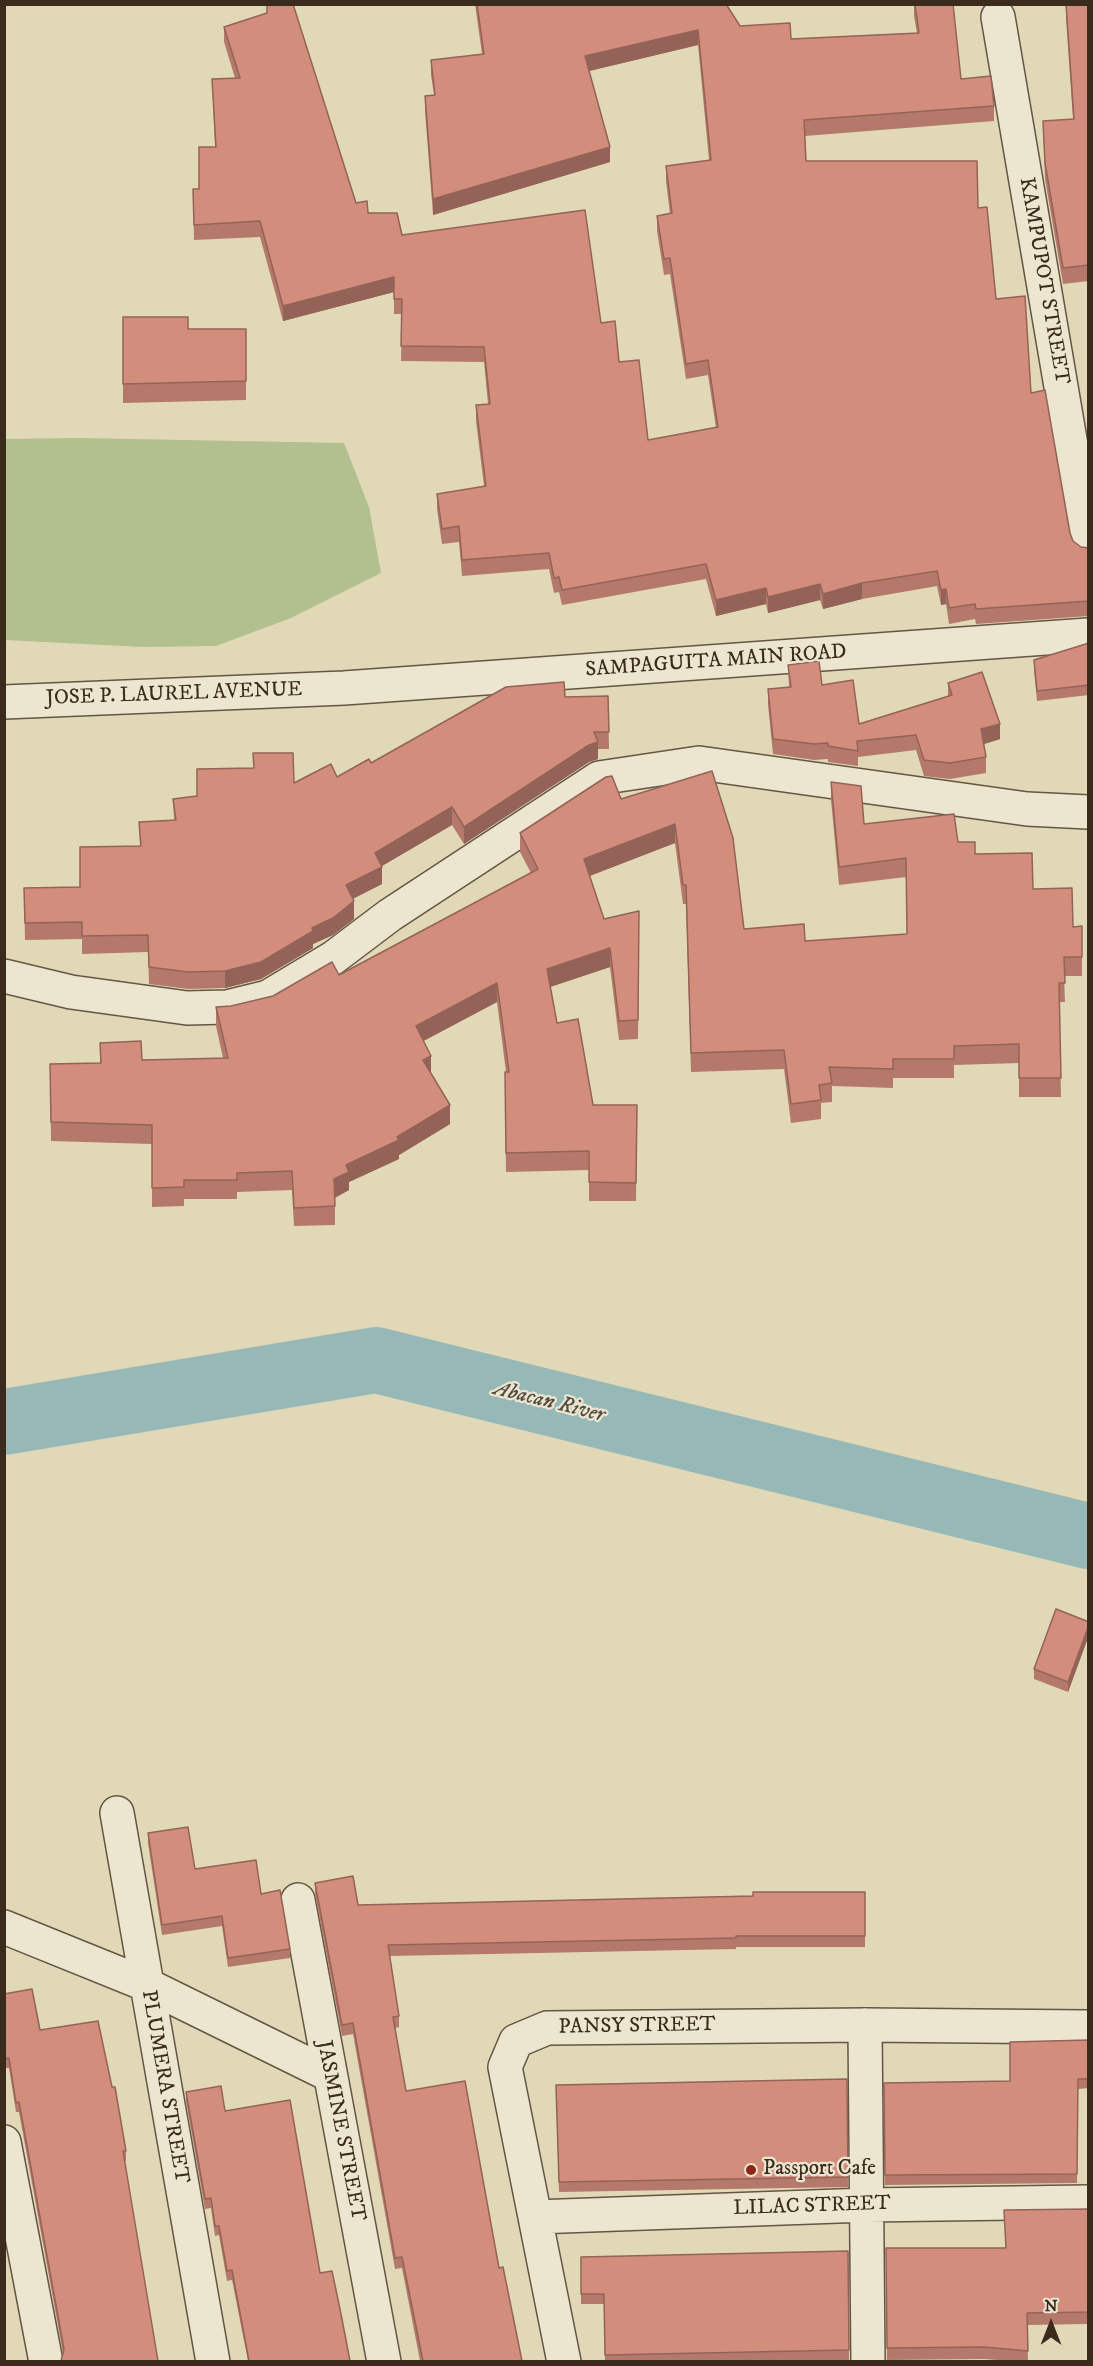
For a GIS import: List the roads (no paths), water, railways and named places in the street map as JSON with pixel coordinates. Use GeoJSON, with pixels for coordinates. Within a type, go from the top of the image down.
{"type":"FeatureCollection","features":[{"type":"Feature","properties":{"kind":"street","name":"KAMPUPOT STREET"},"geometry":{"type":"LineString","coordinates":[[998,17],[1089,545]]}},
{"type":"Feature","properties":{"kind":"street","name":"SAMPAGUITA MAIN ROAD"},"geometry":{"type":"LineString","coordinates":[[344,688],[1089,635]]}},
{"type":"Feature","properties":{"kind":"street","name":"JOSE P. LAUREL AVENUE"},"geometry":{"type":"LineString","coordinates":[[4,702],[344,688]]}},
{"type":"Feature","properties":{"kind":"street"},"geometry":{"type":"LineString","coordinates":[[4,976],[71,992],[187,1008],[227,1007],[268,997],[333,958],[390,915],[599,778],[699,763],[1027,809],[1089,812]]}},
{"type":"Feature","properties":{"kind":"street","name":"PLUMERA STREET"},"geometry":{"type":"LineString","coordinates":[[117,1813],[145,1984],[213,2361]]}},
{"type":"Feature","properties":{"kind":"street","name":"JASMINE STREET"},"geometry":{"type":"LineString","coordinates":[[298,1900],[384,2361]]}},
{"type":"Feature","properties":{"kind":"street"},"geometry":{"type":"LineString","coordinates":[[4,1927],[145,1984],[330,2075]]}},
{"type":"Feature","properties":{"kind":"street"},"geometry":{"type":"LineString","coordinates":[[865,2025],[868,2361]]}},
{"type":"Feature","properties":{"kind":"street","name":"PANSY STREET"},"geometry":{"type":"LineString","coordinates":[[564,2361],[505,2067],[516,2041],[547,2028],[865,2025],[1089,2027]]}},
{"type":"Feature","properties":{"kind":"street"},"geometry":{"type":"LineString","coordinates":[[4,2142],[46,2361]]}},
{"type":"Feature","properties":{"kind":"street","name":"LILAC STREET"},"geometry":{"type":"LineString","coordinates":[[535,2217],[867,2205],[1089,2202]]}},
{"type":"Feature","properties":{"kind":"waterway","name":"Abacan River"},"geometry":{"type":"LineString","coordinates":[[4,1422],[376,1360],[1088,1536]]}},
{"type":"Feature","properties":{"kind":"place","name":"Passport Cafe"},"geometry":{"type":"Point","coordinates":[751,2170]}}]}
